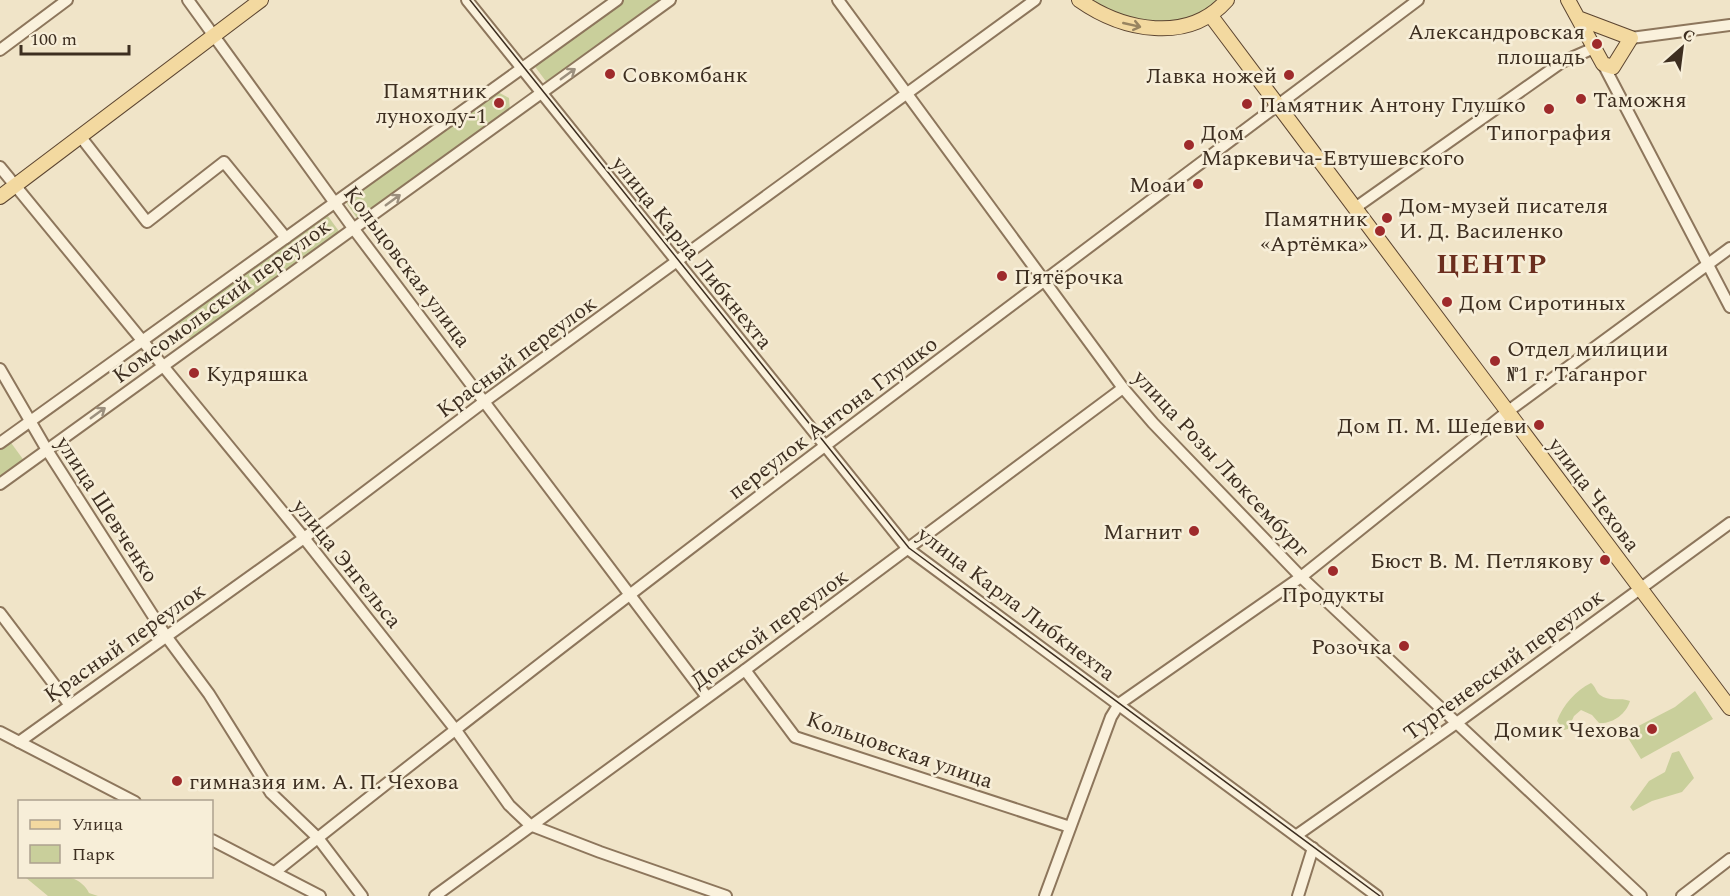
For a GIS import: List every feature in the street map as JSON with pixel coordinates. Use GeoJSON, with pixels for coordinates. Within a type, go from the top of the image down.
{"type":"FeatureCollection","features":[{"type":"Feature","properties":{"kind":"main road"},"geometry":{"type":"LineString","coordinates":[[0,197],[261,0]]}},
{"type":"Feature","properties":{"kind":"main road"},"geometry":{"type":"LineString","coordinates":[[1080,0],[1108,18],[1138,28],[1169,28],[1211,16],[1227,0]]}},
{"type":"Feature","properties":{"kind":"main road"},"geometry":{"type":"LineString","coordinates":[[1568,0],[1592,45],[1609,63],[1631,38],[1578,18]]}},
{"type":"Feature","properties":{"kind":"main road","name":"улица Чехова"},"geometry":{"type":"LineString","coordinates":[[1211,16],[1730,708]]}},
{"type":"Feature","properties":{"kind":"main road"},"geometry":{"type":"LineString","coordinates":[[1592,45],[1593,32],[1601,28]]}},
{"type":"Feature","properties":{"kind":"street"},"geometry":{"type":"LineString","coordinates":[[0,50],[66,0]]}},
{"type":"Feature","properties":{"kind":"street","name":"Кольцовская улица"},"geometry":{"type":"LineString","coordinates":[[188,0],[353,228],[707,697]]}},
{"type":"Feature","properties":{"kind":"street","name":"улица Карла Либкнехта"},"geometry":{"type":"LineString","coordinates":[[467,0],[675,263],[908,549],[1377,896]]}},
{"type":"Feature","properties":{"kind":"street","name":"Комсомольский переулок"},"geometry":{"type":"LineString","coordinates":[[0,443],[617,0]]}},
{"type":"Feature","properties":{"kind":"street","name":"Комсомольский переулок"},"geometry":{"type":"LineString","coordinates":[[0,484],[670,0]]}},
{"type":"Feature","properties":{"kind":"street","name":"улица Розы Люксембург"},"geometry":{"type":"LineString","coordinates":[[838,0],[1123,388],[1153,423],[1301,577],[1641,896]]}},
{"type":"Feature","properties":{"kind":"street","name":"Красный переулок"},"geometry":{"type":"LineString","coordinates":[[19,742],[304,538],[485,402],[1035,0]]}},
{"type":"Feature","properties":{"kind":"street","name":"переулок Антона Глушко"},"geometry":{"type":"LineString","coordinates":[[275,872],[455,729],[630,595],[1418,0]]}},
{"type":"Feature","properties":{"kind":"street"},"geometry":{"type":"LineString","coordinates":[[1631,38],[1730,25]]}},
{"type":"Feature","properties":{"kind":"street"},"geometry":{"type":"LineString","coordinates":[[1355,208],[1562,62],[1592,45]]}},
{"type":"Feature","properties":{"kind":"street"},"geometry":{"type":"LineString","coordinates":[[1609,63],[1611,80],[1730,307]]}},
{"type":"Feature","properties":{"kind":"street"},"geometry":{"type":"LineString","coordinates":[[80,136],[147,222],[224,162],[286,238]]}},
{"type":"Feature","properties":{"kind":"street","name":"улица Энгельса"},"geometry":{"type":"LineString","coordinates":[[0,167],[304,538],[455,729],[509,805],[530,825],[726,896]]}},
{"type":"Feature","properties":{"kind":"street"},"geometry":{"type":"LineString","coordinates":[[1045,896],[1111,717],[1119,704],[1301,577],[1507,412],[1730,248]]}},
{"type":"Feature","properties":{"kind":"street","name":"улица Шевченко"},"geometry":{"type":"LineString","coordinates":[[0,369],[47,450],[166,636],[209,694],[271,793],[318,838],[362,896]]}},
{"type":"Feature","properties":{"kind":"street","name":"Донской переулок"},"geometry":{"type":"LineString","coordinates":[[435,896],[746,670],[1123,388]]}},
{"type":"Feature","properties":{"kind":"street","name":"Тургеневский переулок"},"geometry":{"type":"LineString","coordinates":[[1297,835],[1458,722],[1730,523]]}},
{"type":"Feature","properties":{"kind":"street"},"geometry":{"type":"LineString","coordinates":[[0,613],[69,704]]}},
{"type":"Feature","properties":{"kind":"street","name":"Кольцовская улица"},"geometry":{"type":"LineString","coordinates":[[746,670],[795,737],[1070,827]]}},
{"type":"Feature","properties":{"kind":"street"},"geometry":{"type":"LineString","coordinates":[[0,732],[133,800]]}},
{"type":"Feature","properties":{"kind":"street"},"geometry":{"type":"LineString","coordinates":[[213,841],[320,896]]}},
{"type":"Feature","properties":{"kind":"street"},"geometry":{"type":"LineString","coordinates":[[1298,896],[1313,848]]}},
{"type":"Feature","properties":{"kind":"street"},"geometry":{"type":"LineString","coordinates":[[1682,896],[1730,859]]}},
{"type":"Feature","properties":{"kind":"green space"},"geometry":{"type":"Polygon","coordinates":[[[622,0],[664,0],[548,84],[533,64],[622,0]]]}},
{"type":"Feature","properties":{"kind":"green space"},"geometry":{"type":"Polygon","coordinates":[[[1083,0],[1219,0],[1183,21],[1167,25],[1152,25],[1136,22],[1083,0]]]}},
{"type":"Feature","properties":{"kind":"green space"},"geometry":{"type":"Polygon","coordinates":[[[496,91],[509,98],[510,110],[359,221],[343,198],[496,91]]]}},
{"type":"Feature","properties":{"kind":"green space"},"geometry":{"type":"Polygon","coordinates":[[[325,212],[341,234],[192,341],[176,319],[325,212]]]}},
{"type":"Feature","properties":{"kind":"green space"},"geometry":{"type":"Polygon","coordinates":[[[9,440],[25,462],[0,480],[0,446],[9,440]]]}},
{"type":"Feature","properties":{"kind":"green space"},"geometry":{"type":"Polygon","coordinates":[[[1591,683],[1603,697],[1630,701],[1628,706],[1618,717],[1604,723],[1599,723],[1592,715],[1581,710],[1574,716],[1568,729],[1564,730],[1557,721],[1563,709],[1575,694],[1591,683]]]}},
{"type":"Feature","properties":{"kind":"green space"},"geometry":{"type":"Polygon","coordinates":[[[1695,691],[1713,719],[1641,759],[1625,733],[1675,707],[1695,691]]]}},
{"type":"Feature","properties":{"kind":"green space"},"geometry":{"type":"Polygon","coordinates":[[[1679,751],[1694,778],[1682,792],[1652,801],[1633,811],[1630,807],[1649,781],[1665,772],[1672,753],[1679,751]]]}},
{"type":"Feature","properties":{"kind":"green space"},"geometry":{"type":"Polygon","coordinates":[[[26,878],[69,878],[84,886],[89,893],[98,896],[48,896],[26,878]]]}},
{"type":"Feature","properties":{"kind":"tram line"},"geometry":{"type":"LineString","coordinates":[[470,0],[909,548],[1380,896]]}},
{"type":"Feature","properties":{"kind":"place","name":"Александровская площадь"},"geometry":{"type":"Point","coordinates":[1597,44]}},
{"type":"Feature","properties":{"kind":"place","name":"Совкомбанк"},"geometry":{"type":"Point","coordinates":[610,74]}},
{"type":"Feature","properties":{"kind":"place","name":"Лавка ножей"},"geometry":{"type":"Point","coordinates":[1289,75]}},
{"type":"Feature","properties":{"kind":"place","name":"Таможня"},"geometry":{"type":"Point","coordinates":[1581,99]}},
{"type":"Feature","properties":{"kind":"place","name":"Памятник луноходу-1"},"geometry":{"type":"Point","coordinates":[499,103]}},
{"type":"Feature","properties":{"kind":"place","name":"Памятник Антону Глушко"},"geometry":{"type":"Point","coordinates":[1247,104]}},
{"type":"Feature","properties":{"kind":"place","name":"Типография"},"geometry":{"type":"Point","coordinates":[1549,109]}},
{"type":"Feature","properties":{"kind":"place","name":"Дом Маркевича-Евтушевского"},"geometry":{"type":"Point","coordinates":[1189,145]}},
{"type":"Feature","properties":{"kind":"place","name":"Моаи"},"geometry":{"type":"Point","coordinates":[1198,184]}},
{"type":"Feature","properties":{"kind":"place","name":"Дом-музей писателя И. Д. Василенко"},"geometry":{"type":"Point","coordinates":[1387,218]}},
{"type":"Feature","properties":{"kind":"place","name":"Памятник «Артёмка»"},"geometry":{"type":"Point","coordinates":[1380,231]}},
{"type":"Feature","properties":{"kind":"place","name":"Пятёрочка"},"geometry":{"type":"Point","coordinates":[1002,276]}},
{"type":"Feature","properties":{"kind":"place","name":"Дом Сиротиных"},"geometry":{"type":"Point","coordinates":[1447,302]}},
{"type":"Feature","properties":{"kind":"place","name":"Отдел милиции №1 г. Таганрог"},"geometry":{"type":"Point","coordinates":[1495,361]}},
{"type":"Feature","properties":{"kind":"place","name":"Кудряшка"},"geometry":{"type":"Point","coordinates":[194,373]}},
{"type":"Feature","properties":{"kind":"place","name":"Дом П. М. Шедеви"},"geometry":{"type":"Point","coordinates":[1539,425]}},
{"type":"Feature","properties":{"kind":"place","name":"Магнит"},"geometry":{"type":"Point","coordinates":[1194,531]}},
{"type":"Feature","properties":{"kind":"place","name":"Бюст В. М. Петлякову"},"geometry":{"type":"Point","coordinates":[1605,560]}},
{"type":"Feature","properties":{"kind":"place","name":"Продукты"},"geometry":{"type":"Point","coordinates":[1333,571]}},
{"type":"Feature","properties":{"kind":"place","name":"Розочка"},"geometry":{"type":"Point","coordinates":[1404,646]}},
{"type":"Feature","properties":{"kind":"place","name":"Домик Чехова"},"geometry":{"type":"Point","coordinates":[1652,729]}},
{"type":"Feature","properties":{"kind":"place","name":"гимназия им. А. П. Чехова"},"geometry":{"type":"Point","coordinates":[177,781]}},
{"type":"Feature","properties":{"kind":"district","name":"ЦЕНТР"},"geometry":{"type":"Point","coordinates":[1492,263]}}]}
